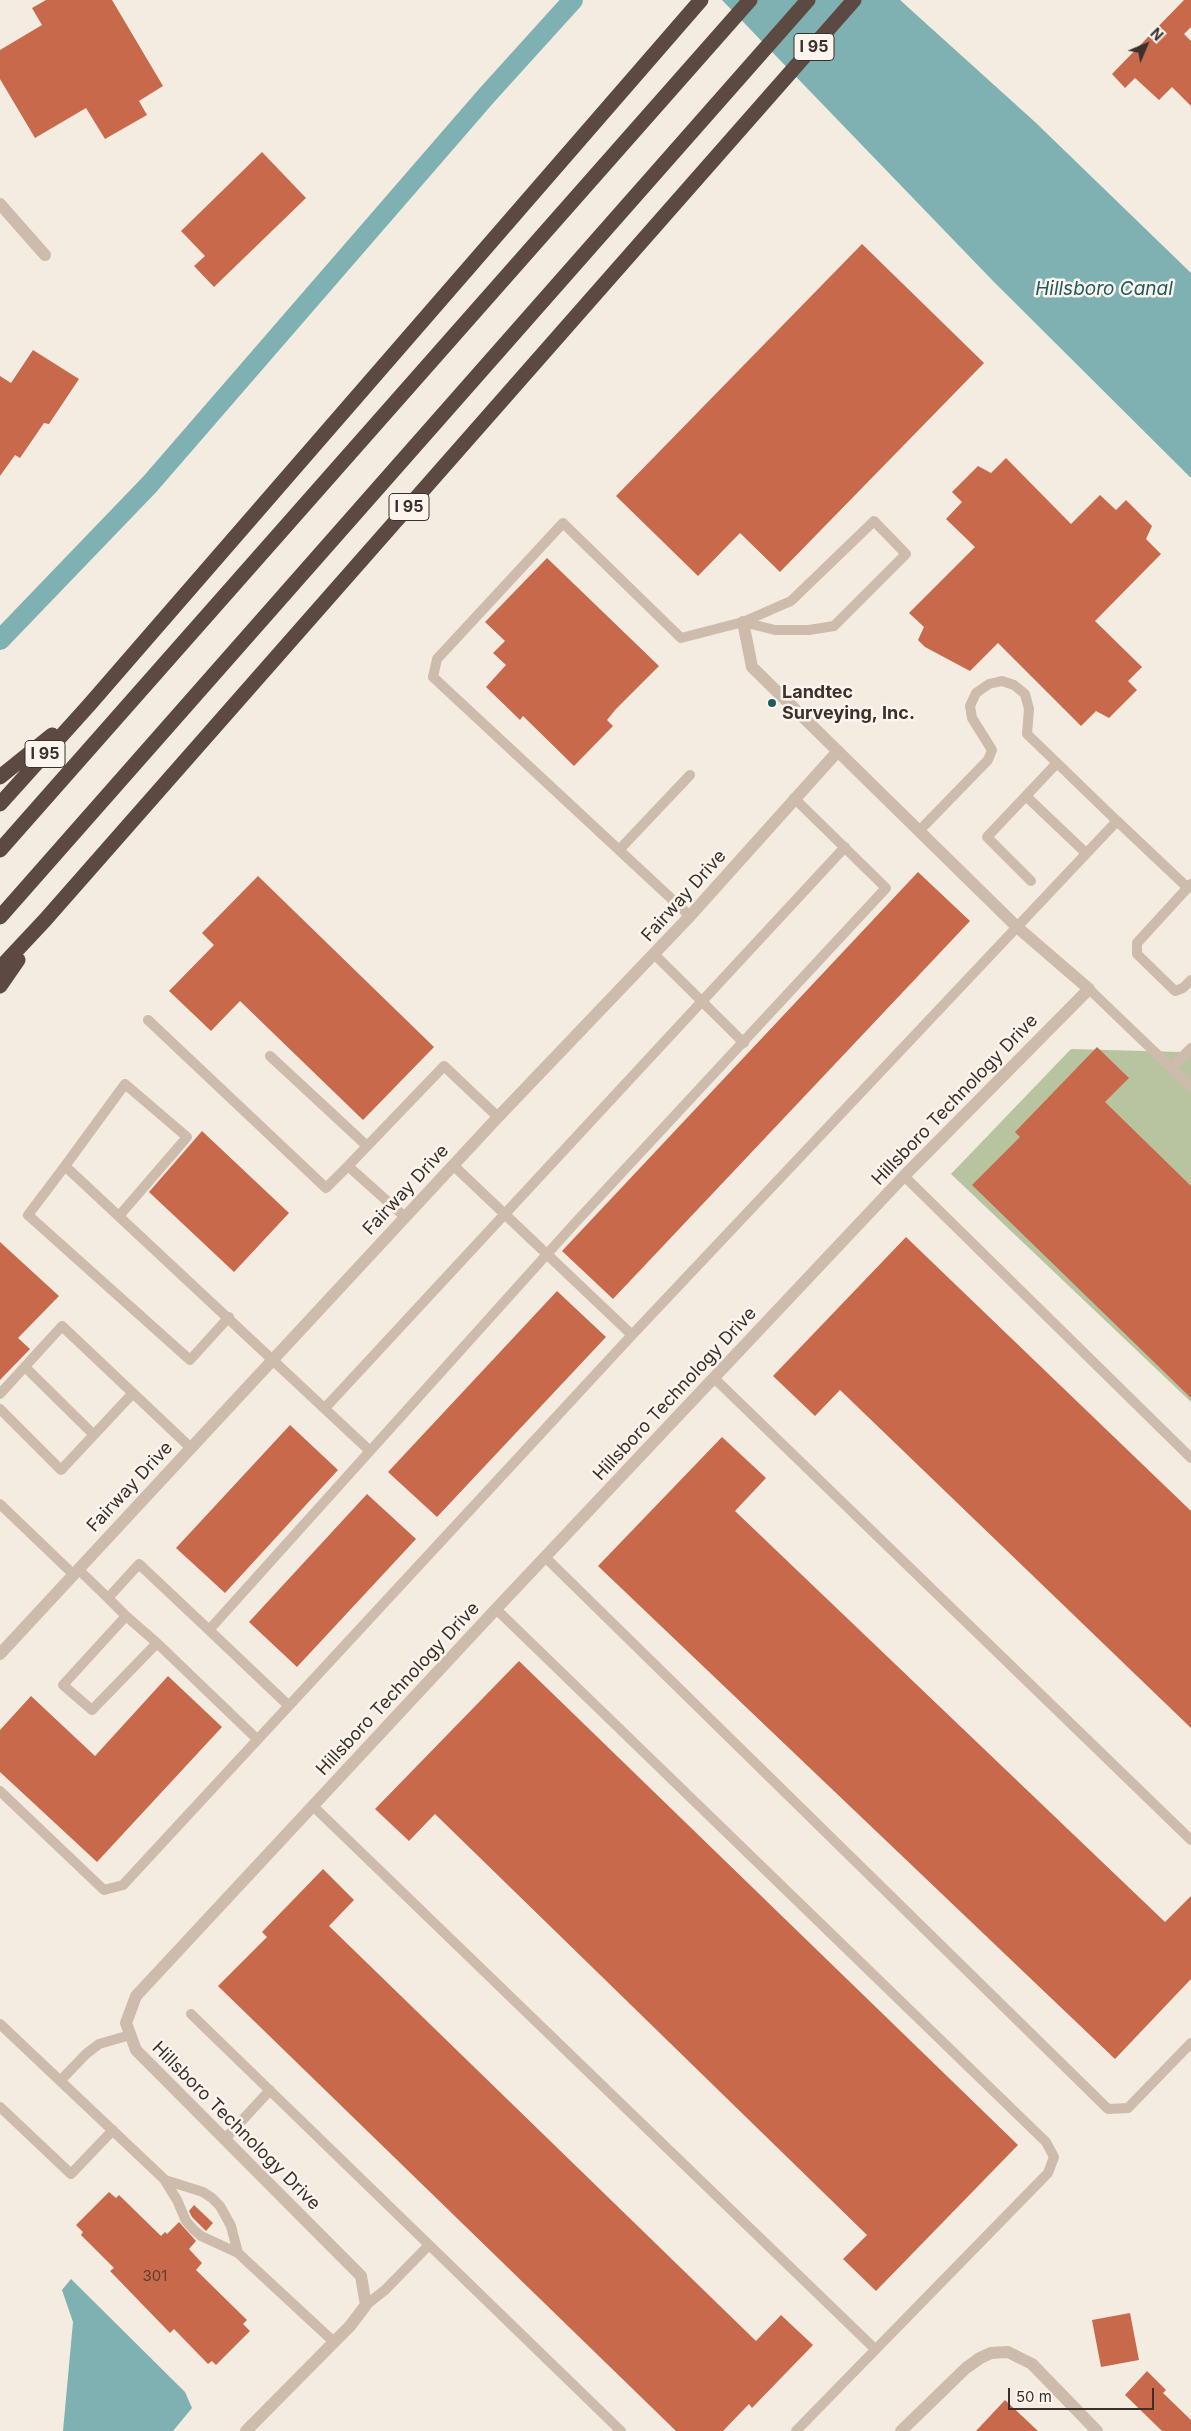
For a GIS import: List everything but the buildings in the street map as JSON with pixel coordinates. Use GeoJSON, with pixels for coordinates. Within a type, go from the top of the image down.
{"type":"FeatureCollection","features":[{"type":"Feature","properties":{"kind":"highway","name":"I 95"},"geometry":{"type":"LineString","coordinates":[[0,804],[90,704],[701,0]]}},
{"type":"Feature","properties":{"kind":"highway"},"geometry":{"type":"LineString","coordinates":[[0,850],[750,0]]}},
{"type":"Feature","properties":{"kind":"highway"},"geometry":{"type":"LineString","coordinates":[[0,916],[808,0]]}},
{"type":"Feature","properties":{"kind":"highway","name":"I 95"},"geometry":{"type":"LineString","coordinates":[[0,968],[45,920],[854,0]]}},
{"type":"Feature","properties":{"kind":"highway"},"geometry":{"type":"LineString","coordinates":[[0,777],[90,704]]}},
{"type":"Feature","properties":{"kind":"highway"},"geometry":{"type":"LineString","coordinates":[[0,986],[45,920]]}},
{"type":"Feature","properties":{"kind":"street"},"geometry":{"type":"LineString","coordinates":[[0,204],[45,255]]}},
{"type":"Feature","properties":{"kind":"street"},"geometry":{"type":"LineString","coordinates":[[743,622],[752,667],[1016,927],[1089,989]]}},
{"type":"Feature","properties":{"kind":"street","name":"Fairway Drive"},"geometry":{"type":"LineString","coordinates":[[0,1654],[453,1165],[690,916],[838,751]]}},
{"type":"Feature","properties":{"kind":"street","name":"Hillsboro Technology Drive"},"geometry":{"type":"LineString","coordinates":[[366,2304],[361,2276],[136,2050],[126,2023],[136,1996],[496,1609],[904,1176],[1089,989]]}},
{"type":"Feature","properties":{"kind":"street"},"geometry":{"type":"LineString","coordinates":[[246,2431],[350,2326],[366,2304]]}},
{"type":"Feature","properties":{"kind":"street"},"geometry":{"type":"LineString","coordinates":[[901,2431],[966,2368],[990,2353],[1008,2352],[1032,2364],[1097,2431]]}},
{"type":"Feature","properties":{"kind":"lane"},"geometry":{"type":"LineString","coordinates":[[690,916],[434,677],[438,659],[563,523],[681,638],[743,622],[790,601],[874,520],[906,554],[834,626],[808,630],[775,630],[743,622]]}},
{"type":"Feature","properties":{"kind":"lane"},"geometry":{"type":"LineString","coordinates":[[919,831],[988,760],[992,750],[972,718],[970,706],[976,693],[990,684],[1002,681],[1014,685],[1025,694],[1029,709],[1027,734],[1117,821],[1189,886],[1137,943],[1137,948],[1138,954],[1175,991],[1183,988],[1191,980]]}},
{"type":"Feature","properties":{"kind":"lane"},"geometry":{"type":"LineString","coordinates":[[1031,881],[987,837],[1057,763]]}},
{"type":"Feature","properties":{"kind":"lane"},"geometry":{"type":"LineString","coordinates":[[619,850],[690,775]]}},
{"type":"Feature","properties":{"kind":"lane"},"geometry":{"type":"LineString","coordinates":[[1026,796],[1086,853]]}},
{"type":"Feature","properties":{"kind":"lane"},"geometry":{"type":"LineString","coordinates":[[209,1630],[548,1254],[886,888],[794,798]]}},
{"type":"Feature","properties":{"kind":"lane"},"geometry":{"type":"LineString","coordinates":[[0,1791],[104,1890],[123,1885],[632,1335],[1117,821]]}},
{"type":"Feature","properties":{"kind":"lane"},"geometry":{"type":"LineString","coordinates":[[325,1408],[845,847]]}},
{"type":"Feature","properties":{"kind":"lane"},"geometry":{"type":"LineString","coordinates":[[654,954],[744,1043]]}},
{"type":"Feature","properties":{"kind":"lane"},"geometry":{"type":"LineString","coordinates":[[1089,989],[1191,1087]]}},
{"type":"Feature","properties":{"kind":"lane"},"geometry":{"type":"LineString","coordinates":[[148,1020],[326,1188],[444,1066],[498,1117]]}},
{"type":"Feature","properties":{"kind":"lane"},"geometry":{"type":"LineString","coordinates":[[1171,1068],[1191,1048]]}},
{"type":"Feature","properties":{"kind":"lane"},"geometry":{"type":"LineString","coordinates":[[270,1056],[367,1146]]}},
{"type":"Feature","properties":{"kind":"lane"},"geometry":{"type":"LineString","coordinates":[[119,1216],[187,1137],[125,1084],[28,1215],[190,1360],[229,1317]]}},
{"type":"Feature","properties":{"kind":"lane"},"geometry":{"type":"LineString","coordinates":[[453,1165],[632,1335]]}},
{"type":"Feature","properties":{"kind":"lane"},"geometry":{"type":"LineString","coordinates":[[65,1166],[273,1358],[370,1451]]}},
{"type":"Feature","properties":{"kind":"lane"},"geometry":{"type":"LineString","coordinates":[[348,1166],[405,1217]]}},
{"type":"Feature","properties":{"kind":"lane"},"geometry":{"type":"LineString","coordinates":[[904,1176],[1191,1458]]}},
{"type":"Feature","properties":{"kind":"lane"},"geometry":{"type":"LineString","coordinates":[[0,1394],[62,1326],[191,1448]]}},
{"type":"Feature","properties":{"kind":"lane"},"geometry":{"type":"LineString","coordinates":[[24,1367],[94,1434]]}},
{"type":"Feature","properties":{"kind":"lane"},"geometry":{"type":"LineString","coordinates":[[714,1378],[1191,1840]]}},
{"type":"Feature","properties":{"kind":"lane"},"geometry":{"type":"LineString","coordinates":[[0,1409],[61,1470],[133,1393]]}},
{"type":"Feature","properties":{"kind":"lane"},"geometry":{"type":"LineString","coordinates":[[0,1504],[75,1572],[108,1598],[257,1739]]}},
{"type":"Feature","properties":{"kind":"lane"},"geometry":{"type":"LineString","coordinates":[[545,1557],[1108,2109],[1128,2108],[1191,2043]]}},
{"type":"Feature","properties":{"kind":"lane"},"geometry":{"type":"LineString","coordinates":[[108,1598],[139,1564],[288,1705]]}},
{"type":"Feature","properties":{"kind":"lane"},"geometry":{"type":"LineString","coordinates":[[496,1609],[1046,2142],[1054,2158],[1048,2172],[796,2431]]}},
{"type":"Feature","properties":{"kind":"lane"},"geometry":{"type":"LineString","coordinates":[[126,1616],[63,1685],[92,1710],[156,1643]]}},
{"type":"Feature","properties":{"kind":"lane"},"geometry":{"type":"LineString","coordinates":[[313,1806],[875,2349]]}},
{"type":"Feature","properties":{"kind":"lane"},"geometry":{"type":"LineString","coordinates":[[191,2014],[621,2431]]}},
{"type":"Feature","properties":{"kind":"lane"},"geometry":{"type":"LineString","coordinates":[[0,2024],[164,2179],[177,2200],[186,2221],[193,2229],[201,2236],[238,2253],[334,2342]]}},
{"type":"Feature","properties":{"kind":"lane"},"geometry":{"type":"LineString","coordinates":[[60,2081],[86,2054],[99,2044],[130,2035]]}},
{"type":"Feature","properties":{"kind":"lane"},"geometry":{"type":"LineString","coordinates":[[225,2139],[270,2090]]}},
{"type":"Feature","properties":{"kind":"lane"},"geometry":{"type":"LineString","coordinates":[[0,2107],[71,2174],[113,2130]]}},
{"type":"Feature","properties":{"kind":"lane"},"geometry":{"type":"LineString","coordinates":[[164,2179],[178,2186],[203,2192],[212,2198],[220,2206],[231,2226],[238,2253]]}},
{"type":"Feature","properties":{"kind":"lane"},"geometry":{"type":"LineString","coordinates":[[366,2304],[390,2284],[429,2245]]}},
{"type":"Feature","properties":{"kind":"green space"},"geometry":{"type":"Polygon","coordinates":[[[1191,1043],[1191,1402],[951,1174],[1071,1049],[1181,1052],[1191,1043]]]}},
{"type":"Feature","properties":{"kind":"water","name":"Hillsboro Canal"},"geometry":{"type":"Polygon","coordinates":[[[722,0],[900,0],[1035,122],[1191,273],[1191,478],[994,282],[722,0]]]}},
{"type":"Feature","properties":{"kind":"water"},"geometry":{"type":"Polygon","coordinates":[[[71,2279],[185,2392],[192,2408],[173,2431],[63,2431],[73,2322],[62,2290],[71,2279]]]}},
{"type":"Feature","properties":{"kind":"waterway"},"geometry":{"type":"LineString","coordinates":[[0,640],[150,484],[487,95],[573,0]]}},
{"type":"Feature","properties":{"kind":"place","name":"Landtec Surveying, Inc."},"geometry":{"type":"Point","coordinates":[772,703]}}]}
